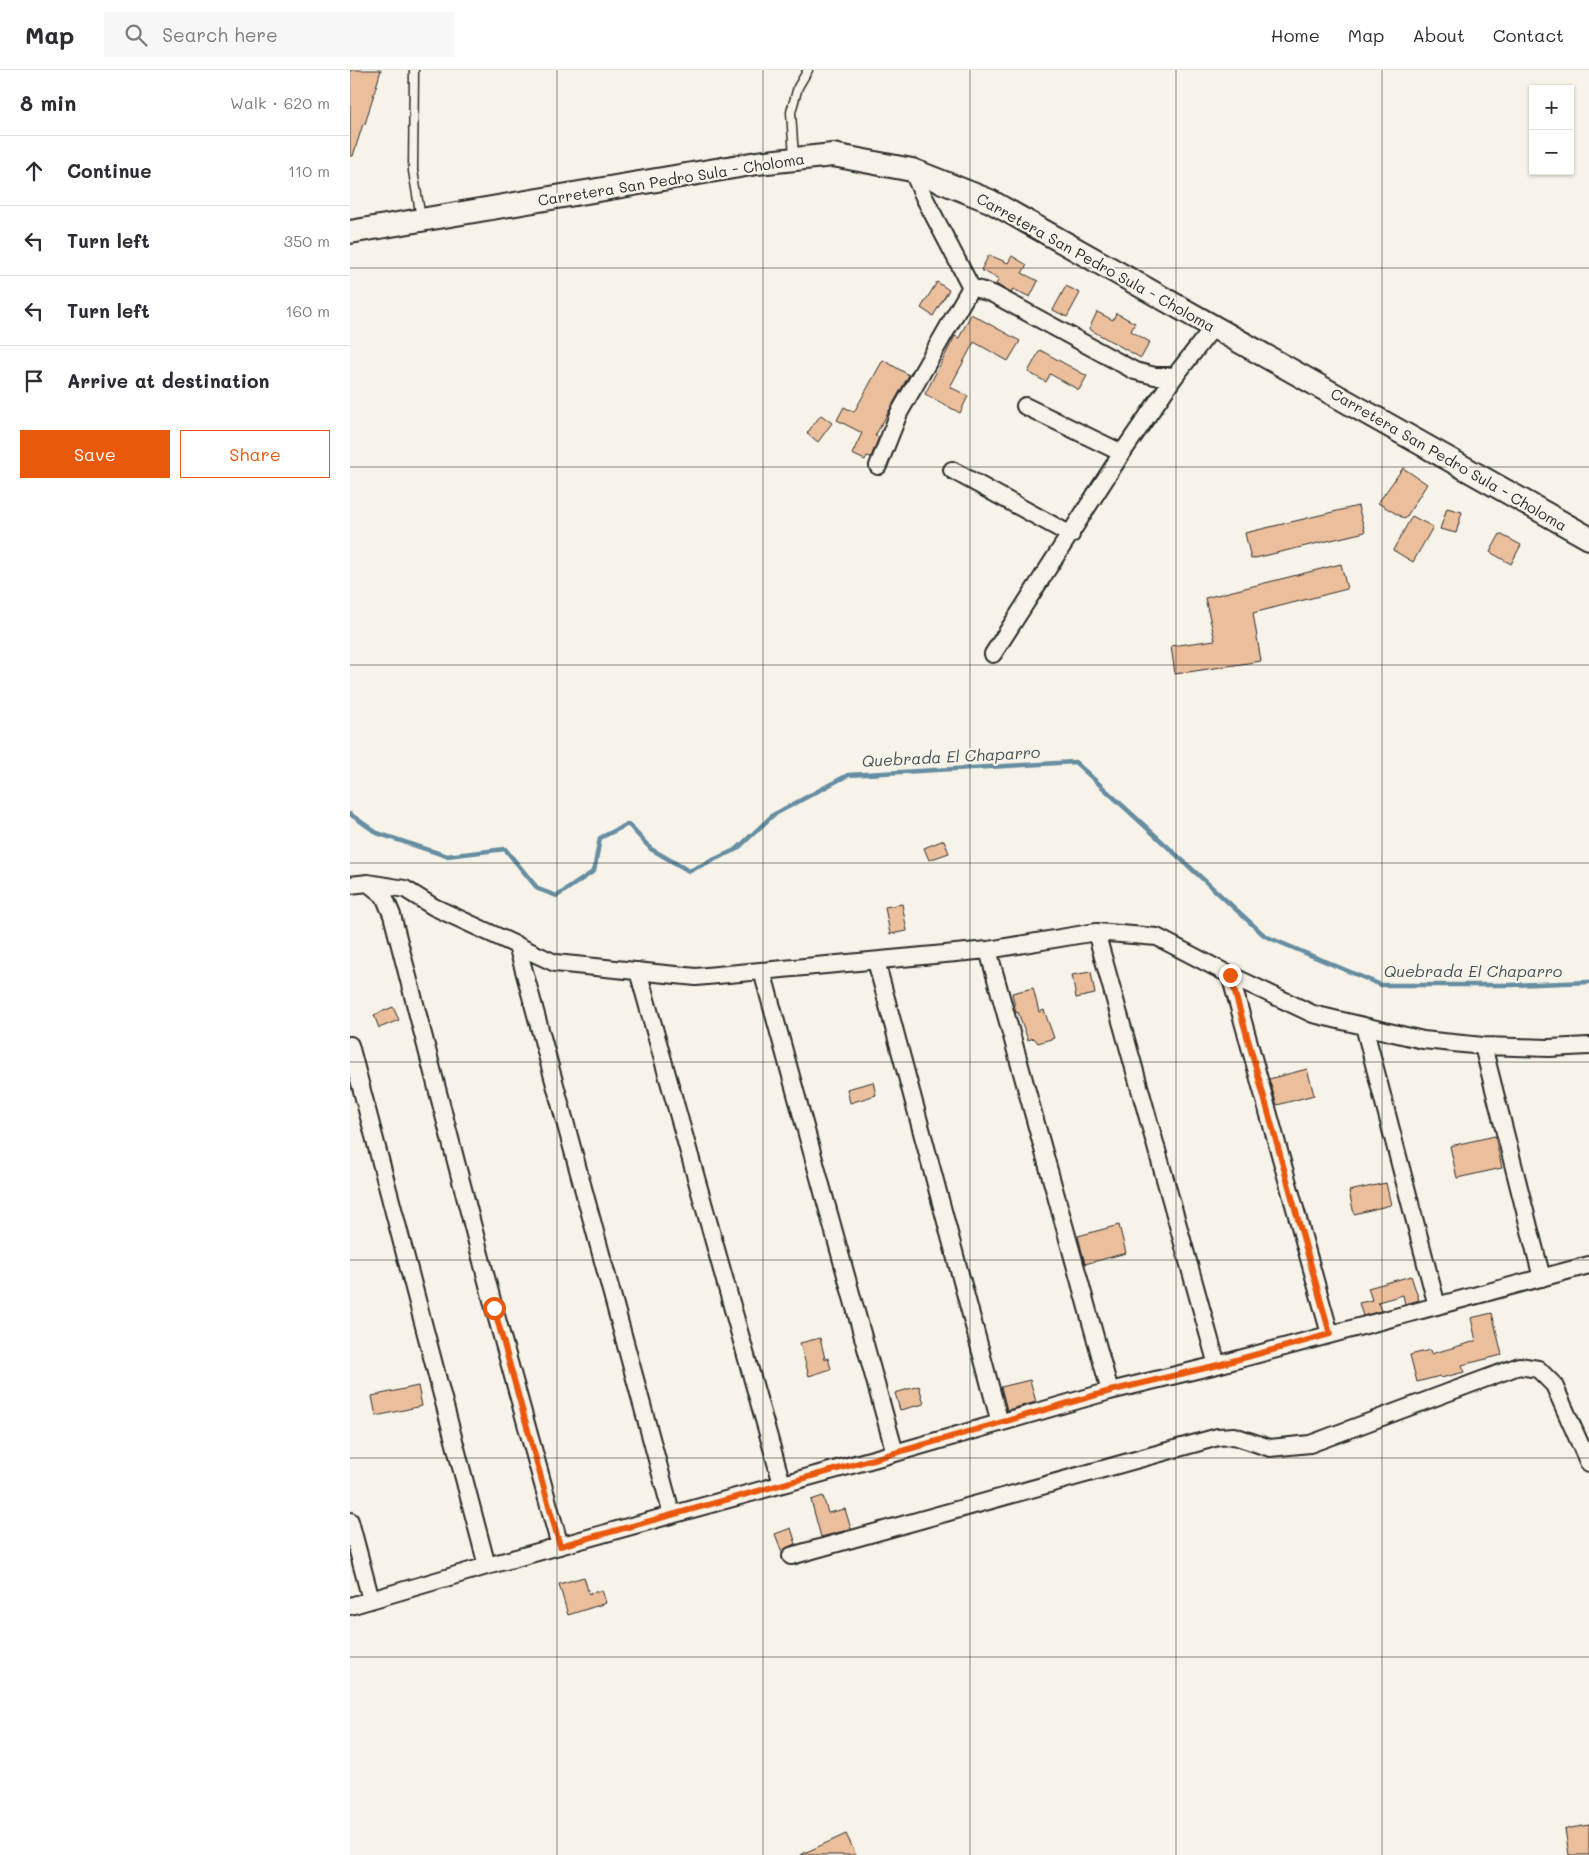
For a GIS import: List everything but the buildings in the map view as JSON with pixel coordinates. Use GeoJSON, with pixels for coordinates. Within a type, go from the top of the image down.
{"type":"FeatureCollection","features":[{"type":"Feature","properties":{"kind":"main road","name":"Carretera San Pedro Sula - Choloma"},"geometry":{"type":"LineString","coordinates":[[350,232],[757,163],[833,155],[912,170],[990,201],[1589,538]]}},
{"type":"Feature","properties":{"kind":"street"},"geometry":{"type":"LineString","coordinates":[[912,170],[971,287],[993,294],[1134,371],[1156,376],[1175,376]]}},
{"type":"Feature","properties":{"kind":"street"},"geometry":{"type":"LineString","coordinates":[[878,466],[899,414],[971,287]]}},
{"type":"Feature","properties":{"kind":"street"},"geometry":{"type":"LineString","coordinates":[[994,654],[1122,453],[1175,376],[1214,326]]}},
{"type":"Feature","properties":{"kind":"street"},"geometry":{"type":"LineString","coordinates":[[1025,406],[1122,453]]}},
{"type":"Feature","properties":{"kind":"street"},"geometry":{"type":"LineString","coordinates":[[952,470],[1071,535]]}},
{"type":"Feature","properties":{"kind":"street"},"geometry":{"type":"LineString","coordinates":[[350,885],[368,883],[405,890],[434,907],[555,963],[696,977],[988,950],[1096,932],[1157,937],[1230,975],[1313,1014],[1424,1040],[1483,1046],[1549,1048],[1589,1046]]}},
{"type":"Feature","properties":{"kind":"street"},"geometry":{"type":"LineString","coordinates":[[368,883],[384,896],[392,915],[494,1308],[560,1546]]}},
{"type":"Feature","properties":{"kind":"street"},"geometry":{"type":"LineString","coordinates":[[1096,932],[1218,1365]]}},
{"type":"Feature","properties":{"kind":"street"},"geometry":{"type":"LineString","coordinates":[[517,945],[672,1515]]}},
{"type":"Feature","properties":{"kind":"street"},"geometry":{"type":"LineString","coordinates":[[988,950],[1110,1391]]}},
{"type":"Feature","properties":{"kind":"street"},"geometry":{"type":"LineString","coordinates":[[876,960],[1000,1423]]}},
{"type":"Feature","properties":{"kind":"street"},"geometry":{"type":"LineString","coordinates":[[638,971],[782,1484]]}},
{"type":"Feature","properties":{"kind":"street"},"geometry":{"type":"LineString","coordinates":[[762,971],[895,1453]]}},
{"type":"Feature","properties":{"kind":"street"},"geometry":{"type":"LineString","coordinates":[[1230,975],[1330,1334]]}},
{"type":"Feature","properties":{"kind":"street"},"geometry":{"type":"LineString","coordinates":[[1364,1026],[1437,1306]]}},
{"type":"Feature","properties":{"kind":"street"},"geometry":{"type":"LineString","coordinates":[[350,1045],[487,1566]]}},
{"type":"Feature","properties":{"kind":"street"},"geometry":{"type":"LineString","coordinates":[[1483,1046],[1542,1278]]}},
{"type":"Feature","properties":{"kind":"street"},"geometry":{"type":"LineString","coordinates":[[350,1606],[1110,1391],[1218,1365],[1589,1265]]}},
{"type":"Feature","properties":{"kind":"street"},"geometry":{"type":"LineString","coordinates":[[791,1556],[1218,1437],[1234,1436],[1270,1448],[1310,1444],[1519,1366],[1538,1369],[1554,1385],[1589,1464]]}},
{"type":"Feature","properties":{"kind":"street"},"geometry":{"type":"LineString","coordinates":[[350,1522],[371,1600]]}},
{"type":"Feature","properties":{"kind":"lane"},"geometry":{"type":"LineString","coordinates":[[414,70],[412,171],[422,220]]}},
{"type":"Feature","properties":{"kind":"lane"},"geometry":{"type":"LineString","coordinates":[[794,159],[792,112],[798,87],[808,70]]}},
{"type":"Feature","properties":{"kind":"waterway","name":"Quebrada El Chaparro"},"geometry":{"type":"LineString","coordinates":[[350,814],[377,833],[447,856],[505,849],[538,889],[557,896],[594,871],[600,838],[628,824],[651,849],[689,871],[737,849],[773,815],[848,775],[1075,762],[1265,936],[1381,985],[1509,985],[1589,982]]}},
{"type":"Feature","properties":{"kind":"route"},"geometry":{"type":"LineString","coordinates":[[494,1308],[560,1546],[1110,1391],[1218,1365],[1330,1334],[1230,975]]}}]}
